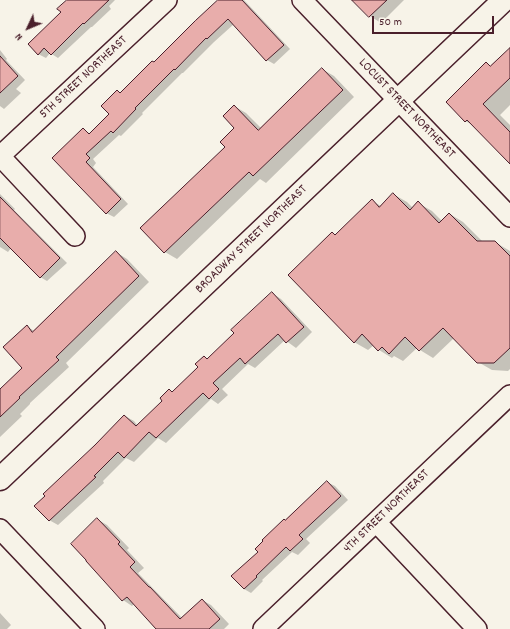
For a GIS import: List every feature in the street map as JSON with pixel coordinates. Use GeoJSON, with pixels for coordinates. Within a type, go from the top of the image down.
{"type":"FeatureCollection","features":[{"type":"Feature","properties":{"kind":"main road","name":"BROADWAY STREET NORTHEAST"},"geometry":{"type":"LineString","coordinates":[[0,479],[504,0]]}},
{"type":"Feature","properties":{"kind":"street","name":"5TH STREET NORTHEAST"},"geometry":{"type":"LineString","coordinates":[[0,156],[167,0]]}},
{"type":"Feature","properties":{"kind":"street","name":"LOCUST STREET NORTHEAST"},"geometry":{"type":"LineString","coordinates":[[302,0],[510,217]]}},
{"type":"Feature","properties":{"kind":"street"},"geometry":{"type":"LineString","coordinates":[[0,156],[75,236]]}},
{"type":"Feature","properties":{"kind":"street","name":"4TH STREET NORTHEAST"},"geometry":{"type":"LineString","coordinates":[[263,629],[510,395]]}},
{"type":"Feature","properties":{"kind":"street"},"geometry":{"type":"LineString","coordinates":[[376,522],[477,629]]}},
{"type":"Feature","properties":{"kind":"street"},"geometry":{"type":"LineString","coordinates":[[0,529],[95,629]]}},
{"type":"Feature","properties":{"kind":"building"},"geometry":{"type":"Polygon","coordinates":[[[67,0],[109,0],[84,24],[83,23],[51,55],[44,48],[38,55],[28,44],[61,12],[57,9],[67,0]]]}},
{"type":"Feature","properties":{"kind":"building"},"geometry":{"type":"Polygon","coordinates":[[[218,0],[242,0],[284,45],[266,61],[228,19],[207,39],[206,38],[135,108],[136,109],[113,133],[111,131],[86,154],[90,158],[86,162],[121,199],[106,214],[52,158],[83,128],[89,134],[109,114],[101,106],[117,90],[120,93],[218,0]]]}},
{"type":"Feature","properties":{"kind":"building"},"geometry":{"type":"Polygon","coordinates":[[[352,0],[387,0],[369,17],[352,0]]]}},
{"type":"Feature","properties":{"kind":"building"},"geometry":{"type":"Polygon","coordinates":[[[510,48],[510,78],[483,104],[510,132],[510,164],[467,120],[465,122],[446,102],[486,62],[490,66],[510,48]]]}},
{"type":"Feature","properties":{"kind":"building"},"geometry":{"type":"Polygon","coordinates":[[[0,56],[18,76],[0,93],[0,56]]]}},
{"type":"Feature","properties":{"kind":"building"},"geometry":{"type":"Polygon","coordinates":[[[322,68],[343,90],[253,176],[249,172],[164,253],[140,228],[225,147],[220,142],[234,128],[223,116],[234,105],[258,130],[322,68]]]}},
{"type":"Feature","properties":{"kind":"building"},"geometry":{"type":"Polygon","coordinates":[[[393,193],[410,210],[418,201],[439,223],[449,213],[477,241],[495,241],[510,256],[510,348],[494,363],[477,363],[443,328],[419,351],[405,337],[389,354],[382,347],[378,351],[362,334],[354,343],[288,275],[332,232],[335,235],[372,199],[379,207],[393,193]]]}},
{"type":"Feature","properties":{"kind":"building"},"geometry":{"type":"Polygon","coordinates":[[[0,197],[60,258],[40,278],[0,238],[0,197]]]}},
{"type":"Feature","properties":{"kind":"building"},"geometry":{"type":"Polygon","coordinates":[[[116,251],[139,276],[56,357],[59,360],[0,417],[0,389],[22,368],[3,347],[27,325],[32,332],[116,251]]]}},
{"type":"Feature","properties":{"kind":"building"},"geometry":{"type":"Polygon","coordinates":[[[272,292],[304,327],[286,343],[278,334],[245,364],[240,358],[213,383],[219,389],[209,399],[203,393],[156,438],[149,432],[124,458],[118,452],[94,476],[96,477],[49,521],[34,506],[45,496],[43,494],[95,445],[124,415],[136,426],[162,401],[160,398],[169,389],[172,392],[198,367],[195,364],[204,356],[207,359],[234,333],[231,330],[272,292]]]}},
{"type":"Feature","properties":{"kind":"building"},"geometry":{"type":"Polygon","coordinates":[[[327,481],[341,496],[299,535],[303,539],[290,551],[286,547],[244,589],[231,576],[258,552],[255,549],[263,541],[262,540],[327,481]]]}},
{"type":"Feature","properties":{"kind":"building"},"geometry":{"type":"Polygon","coordinates":[[[97,518],[120,542],[118,544],[135,562],[130,567],[180,619],[202,599],[220,619],[209,629],[156,629],[127,597],[122,601],[71,544],[97,518]]]}}]}
